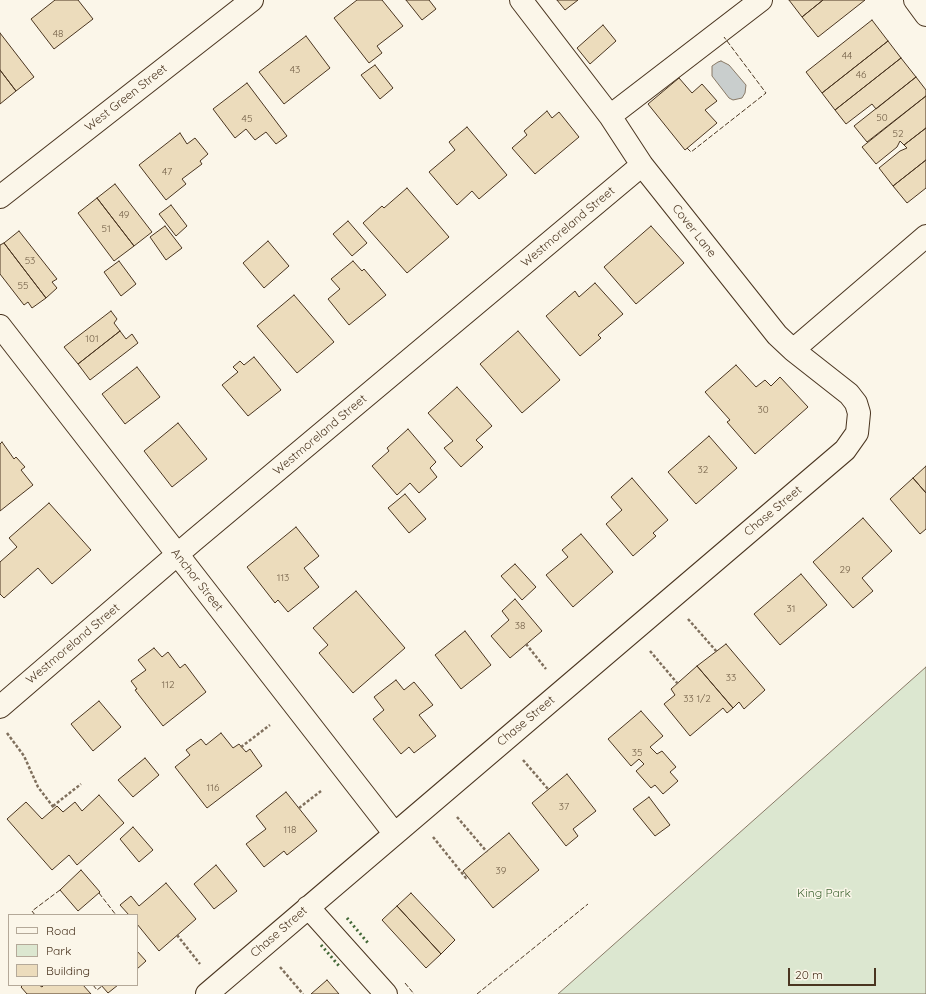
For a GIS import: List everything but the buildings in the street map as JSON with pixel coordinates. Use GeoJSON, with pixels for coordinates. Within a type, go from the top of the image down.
{"type":"FeatureCollection","features":[{"type":"Feature","properties":{"kind":"street","name":"West Green Street"},"geometry":{"type":"LineString","coordinates":[[0,197],[252,0]]}},
{"type":"Feature","properties":{"kind":"street","name":"Cover Lane"},"geometry":{"type":"LineString","coordinates":[[522,0],[610,116],[642,165],[777,335],[793,350],[849,394],[856,403],[859,413],[857,433],[846,450]]}},
{"type":"Feature","properties":{"kind":"street"},"geometry":{"type":"LineString","coordinates":[[610,116],[761,0]]}},
{"type":"Feature","properties":{"kind":"street"},"geometry":{"type":"LineString","coordinates":[[915,0],[926,15]]}},
{"type":"Feature","properties":{"kind":"street","name":"Westmoreland Street"},"geometry":{"type":"LineString","coordinates":[[0,707],[178,555],[642,165]]}},
{"type":"Feature","properties":{"kind":"street"},"geometry":{"type":"LineString","coordinates":[[793,350],[926,236]]}},
{"type":"Feature","properties":{"kind":"street","name":"Anchor Street"},"geometry":{"type":"LineString","coordinates":[[0,326],[394,833]]}},
{"type":"Feature","properties":{"kind":"street","name":"Chase Street"},"geometry":{"type":"LineString","coordinates":[[207,994],[394,833],[846,450]]}},
{"type":"Feature","properties":{"kind":"street"},"geometry":{"type":"LineString","coordinates":[[308,907],[386,994]]}},
{"type":"Feature","properties":{"kind":"path"},"geometry":{"type":"LineString","coordinates":[[688,618],[717,652]]}},
{"type":"Feature","properties":{"kind":"path"},"geometry":{"type":"LineString","coordinates":[[526,644],[546,669]]}},
{"type":"Feature","properties":{"kind":"path"},"geometry":{"type":"LineString","coordinates":[[650,651],[678,684]]}},
{"type":"Feature","properties":{"kind":"path"},"geometry":{"type":"LineString","coordinates":[[241,747],[270,725]]}},
{"type":"Feature","properties":{"kind":"path"},"geometry":{"type":"LineString","coordinates":[[7,733],[24,756],[38,787],[53,807],[81,784]]}},
{"type":"Feature","properties":{"kind":"path"},"geometry":{"type":"LineString","coordinates":[[523,760],[548,789]]}},
{"type":"Feature","properties":{"kind":"path"},"geometry":{"type":"LineString","coordinates":[[299,808],[321,791]]}},
{"type":"Feature","properties":{"kind":"path"},"geometry":{"type":"LineString","coordinates":[[456,816],[487,852]]}},
{"type":"Feature","properties":{"kind":"path"},"geometry":{"type":"LineString","coordinates":[[433,837],[466,878],[468,877]]}},
{"type":"Feature","properties":{"kind":"path"},"geometry":{"type":"LineString","coordinates":[[177,936],[200,964]]}},
{"type":"Feature","properties":{"kind":"path"},"geometry":{"type":"LineString","coordinates":[[280,968],[303,994]]}},
{"type":"Feature","properties":{"kind":"green space","name":"King Park"},"geometry":{"type":"Polygon","coordinates":[[[926,667],[926,994],[558,994],[926,667]]]}},
{"type":"Feature","properties":{"kind":"shaded area"},"geometry":{"type":"Polygon","coordinates":[[[721,61],[729,65],[746,85],[745,93],[742,98],[733,100],[729,98],[712,76],[712,66],[721,61]]]}},
{"type":"Feature","properties":{"kind":"hedge"},"geometry":{"type":"LineString","coordinates":[[347,918],[368,943]]}},
{"type":"Feature","properties":{"kind":"hedge"},"geometry":{"type":"LineString","coordinates":[[321,945],[340,967]]}},
{"type":"Feature","properties":{"kind":"fence"},"geometry":{"type":"LineString","coordinates":[[687,148],[691,152],[766,93],[724,37]]}},
{"type":"Feature","properties":{"kind":"fence"},"geometry":{"type":"LineString","coordinates":[[34,914],[32,911],[60,890]]}},
{"type":"Feature","properties":{"kind":"fence"},"geometry":{"type":"LineString","coordinates":[[99,893],[115,914]]}},
{"type":"Feature","properties":{"kind":"fence"},"geometry":{"type":"LineString","coordinates":[[477,994],[588,904]]}},
{"type":"Feature","properties":{"kind":"fence"},"geometry":{"type":"LineString","coordinates":[[405,983],[414,994]]}},
{"type":"Feature","properties":{"kind":"fence"},"geometry":{"type":"LineString","coordinates":[[94,986],[97,990],[102,986]]}}]}
